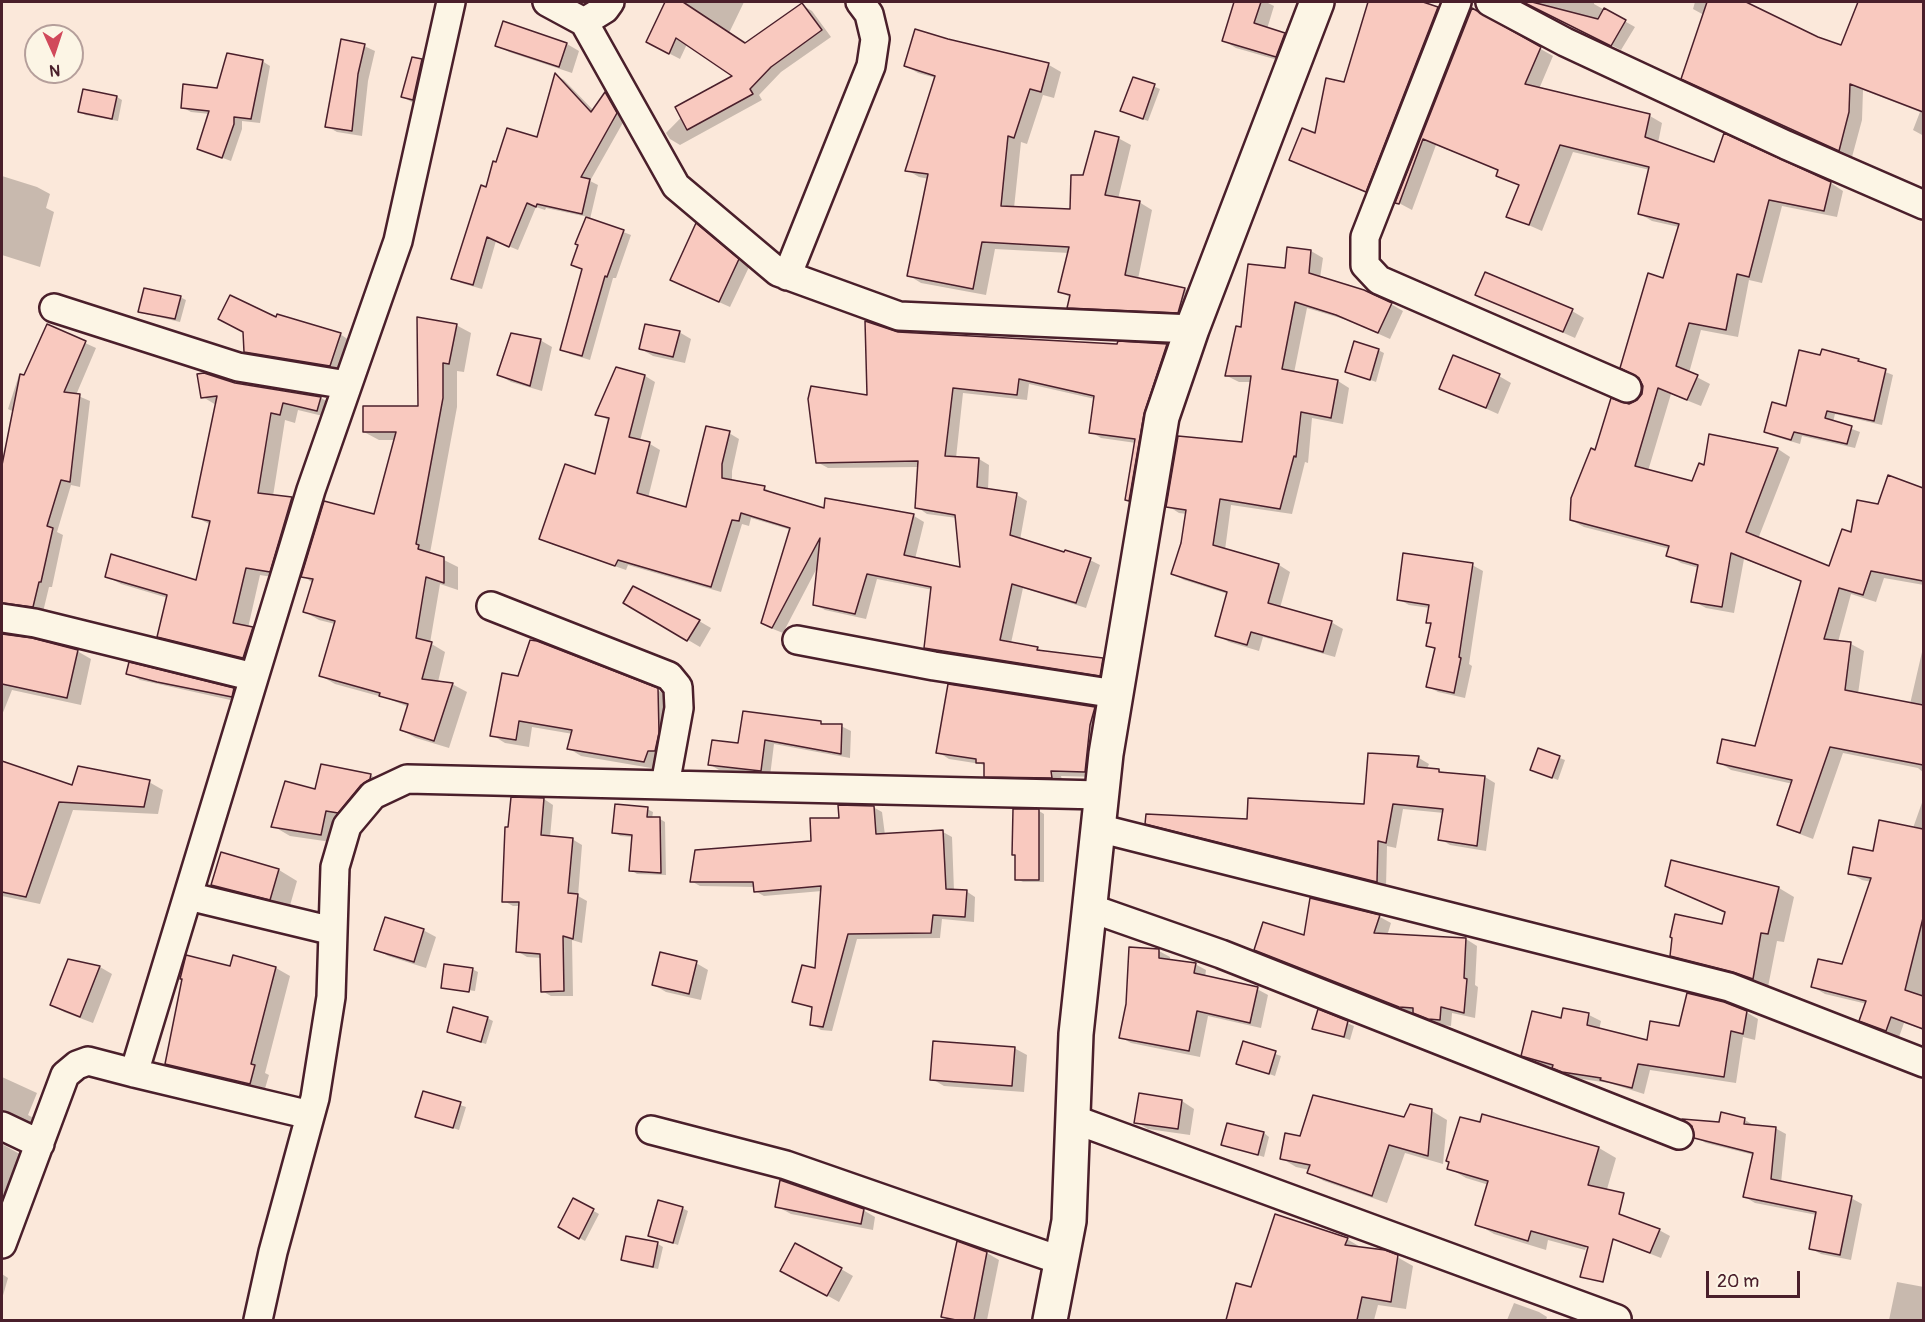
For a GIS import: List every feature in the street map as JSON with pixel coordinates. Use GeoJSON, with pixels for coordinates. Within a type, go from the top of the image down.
{"type":"FeatureCollection","features":[{"type":"Feature","properties":{"kind":"street"},"geometry":{"type":"LineString","coordinates":[[134,1073],[311,490],[398,241],[451,2]]}},
{"type":"Feature","properties":{"kind":"street"},"geometry":{"type":"LineString","coordinates":[[547,2],[584,22],[676,186],[778,272],[899,316],[1192,329]]}},
{"type":"Feature","properties":{"kind":"street"},"geometry":{"type":"LineString","coordinates":[[584,22],[605,9],[610,2]]}},
{"type":"Feature","properties":{"kind":"street"},"geometry":{"type":"LineString","coordinates":[[787,276],[871,66],[874,39],[868,14],[860,2]]}},
{"type":"Feature","properties":{"kind":"street"},"geometry":{"type":"LineString","coordinates":[[1050,1320],[1069,1221],[1076,1034],[1101,795],[1162,417],[1192,329],[1317,2]]}},
{"type":"Feature","properties":{"kind":"street"},"geometry":{"type":"LineString","coordinates":[[1457,2],[1365,237],[1365,264],[1378,280],[1627,388]]}},
{"type":"Feature","properties":{"kind":"street"},"geometry":{"type":"LineString","coordinates":[[1490,2],[1586,52],[1786,145],[1923,205]]}},
{"type":"Feature","properties":{"kind":"street"},"geometry":{"type":"LineString","coordinates":[[54,308],[238,367],[347,385]]}},
{"type":"Feature","properties":{"kind":"street"},"geometry":{"type":"LineString","coordinates":[[491,606],[669,676],[678,687],[679,708],[665,785]]}},
{"type":"Feature","properties":{"kind":"street"},"geometry":{"type":"LineString","coordinates":[[2,618],[34,623],[254,677]]}},
{"type":"Feature","properties":{"kind":"street"},"geometry":{"type":"LineString","coordinates":[[797,640],[934,666],[1116,694]]}},
{"type":"Feature","properties":{"kind":"street"},"geometry":{"type":"LineString","coordinates":[[258,1320],[273,1252],[315,1098],[331,997],[335,867],[347,826],[373,795],[407,779],[1101,795]]}},
{"type":"Feature","properties":{"kind":"street"},"geometry":{"type":"LineString","coordinates":[[1098,828],[1729,987],[1923,1063]]}},
{"type":"Feature","properties":{"kind":"street"},"geometry":{"type":"LineString","coordinates":[[188,896],[333,931]]}},
{"type":"Feature","properties":{"kind":"street"},"geometry":{"type":"LineString","coordinates":[[1090,908],[1232,958],[1679,1135]]}},
{"type":"Feature","properties":{"kind":"street"},"geometry":{"type":"LineString","coordinates":[[2,1244],[65,1075],[77,1065],[88,1061],[310,1114]]}},
{"type":"Feature","properties":{"kind":"street"},"geometry":{"type":"LineString","coordinates":[[1073,1119],[1617,1319]]}},
{"type":"Feature","properties":{"kind":"street"},"geometry":{"type":"LineString","coordinates":[[2,1126],[40,1144]]}},
{"type":"Feature","properties":{"kind":"street"},"geometry":{"type":"LineString","coordinates":[[651,1130],[786,1165],[1062,1261]]}},
{"type":"Feature","properties":{"kind":"building"},"geometry":{"type":"Polygon","coordinates":[[[665,2],[683,2],[745,43],[802,3],[822,30],[771,67],[750,89],[753,94],[687,130],[675,107],[732,76],[676,38],[669,54],[646,42],[665,2]]]}},
{"type":"Feature","properties":{"kind":"building"},"geometry":{"type":"Polygon","coordinates":[[[1234,2],[1261,2],[1254,23],[1285,33],[1276,57],[1222,41],[1234,2]]]}},
{"type":"Feature","properties":{"kind":"building"},"geometry":{"type":"Polygon","coordinates":[[[1368,2],[1423,2],[1438,7],[1366,192],[1289,160],[1302,128],[1315,133],[1326,78],[1344,82],[1368,2]]]}},
{"type":"Feature","properties":{"kind":"building"},"geometry":{"type":"Polygon","coordinates":[[[1523,2],[1532,2],[1598,19],[1604,8],[1626,20],[1611,46],[1523,2]]]}},
{"type":"Feature","properties":{"kind":"building"},"geometry":{"type":"Polygon","coordinates":[[[1707,2],[1746,2],[1818,37],[1841,45],[1858,2],[1923,2],[1923,112],[1850,84],[1849,112],[1839,151],[1681,79],[1707,2]]]}},
{"type":"Feature","properties":{"kind":"building"},"geometry":{"type":"Polygon","coordinates":[[[1472,8],[1541,47],[1525,84],[1650,114],[1645,137],[1714,162],[1724,133],[1831,182],[1824,211],[1769,200],[1749,277],[1737,274],[1726,330],[1689,323],[1676,366],[1698,375],[1687,400],[1658,388],[1635,466],[1692,481],[1699,463],[1704,465],[1709,434],[1778,448],[1746,532],[1829,566],[1842,529],[1851,532],[1857,500],[1878,504],[1888,475],[1923,488],[1923,581],[1871,571],[1863,595],[1839,588],[1824,639],[1851,642],[1845,690],[1923,705],[1923,765],[1830,747],[1800,833],[1777,825],[1792,780],[1717,763],[1722,739],[1755,746],[1801,581],[1731,553],[1722,607],[1691,602],[1698,565],[1666,556],[1669,546],[1570,520],[1571,498],[1591,448],[1595,450],[1611,398],[1629,404],[1642,394],[1643,386],[1639,378],[1620,368],[1648,273],[1663,278],[1679,224],[1638,214],[1649,167],[1560,145],[1529,225],[1506,217],[1519,185],[1496,176],[1498,170],[1423,139],[1399,204],[1395,203],[1472,8]]]}},
{"type":"Feature","properties":{"kind":"building"},"geometry":{"type":"Polygon","coordinates":[[[503,21],[567,43],[559,67],[495,46],[503,21]]]}},
{"type":"Feature","properties":{"kind":"building"},"geometry":{"type":"Polygon","coordinates":[[[915,29],[1049,63],[1041,92],[1030,89],[1014,138],[1008,136],[1001,206],[1070,209],[1071,175],[1083,175],[1095,131],[1119,137],[1105,195],[1140,201],[1125,275],[1185,288],[1178,313],[1067,308],[1070,295],[1058,292],[1069,247],[982,242],[973,289],[907,276],[928,174],[905,171],[935,76],[904,66],[915,29]]]}},
{"type":"Feature","properties":{"kind":"building"},"geometry":{"type":"Polygon","coordinates":[[[341,39],[365,44],[358,74],[352,131],[325,127],[341,39]]]}},
{"type":"Feature","properties":{"kind":"building"},"geometry":{"type":"Polygon","coordinates":[[[227,53],[263,60],[251,119],[234,117],[234,124],[222,158],[197,149],[209,111],[181,108],[183,84],[217,88],[227,53]]]}},
{"type":"Feature","properties":{"kind":"building"},"geometry":{"type":"Polygon","coordinates":[[[412,57],[422,59],[413,100],[401,97],[412,57]]]}},
{"type":"Feature","properties":{"kind":"building"},"geometry":{"type":"Polygon","coordinates":[[[555,73],[591,112],[605,92],[617,113],[581,177],[590,179],[582,214],[537,204],[536,207],[527,203],[509,247],[487,237],[473,285],[451,279],[481,185],[486,187],[493,161],[496,162],[507,128],[537,137],[555,73]]]}},
{"type":"Feature","properties":{"kind":"building"},"geometry":{"type":"Polygon","coordinates":[[[1133,77],[1155,84],[1143,119],[1120,111],[1133,77]]]}},
{"type":"Feature","properties":{"kind":"building"},"geometry":{"type":"Polygon","coordinates":[[[83,89],[117,96],[112,119],[78,112],[83,89]]]}},
{"type":"Feature","properties":{"kind":"building"},"geometry":{"type":"Polygon","coordinates":[[[586,217],[624,230],[607,277],[605,276],[582,356],[560,350],[582,269],[571,265],[578,245],[575,244],[586,217]]]}},
{"type":"Feature","properties":{"kind":"building"},"geometry":{"type":"Polygon","coordinates":[[[696,223],[739,259],[719,302],[670,280],[696,223]]]}},
{"type":"Feature","properties":{"kind":"building"},"geometry":{"type":"Polygon","coordinates":[[[1287,247],[1311,250],[1309,273],[1364,290],[1392,303],[1378,333],[1336,315],[1295,302],[1282,369],[1338,380],[1331,418],[1301,412],[1296,457],[1294,456],[1280,509],[1220,499],[1213,545],[1279,564],[1268,603],[1332,621],[1323,652],[1251,632],[1247,645],[1215,636],[1227,592],[1171,574],[1181,543],[1186,510],[1166,507],[1178,436],[1242,442],[1251,376],[1225,376],[1236,326],[1241,327],[1248,264],[1285,268],[1287,247]]]}},
{"type":"Feature","properties":{"kind":"building"},"geometry":{"type":"Polygon","coordinates":[[[1485,272],[1573,309],[1563,332],[1475,295],[1485,272]]]}},
{"type":"Feature","properties":{"kind":"building"},"geometry":{"type":"Polygon","coordinates":[[[144,288],[181,296],[175,319],[138,312],[144,288]]]}},
{"type":"Feature","properties":{"kind":"building"},"geometry":{"type":"Polygon","coordinates":[[[230,295],[276,317],[277,314],[341,333],[330,366],[244,352],[243,332],[218,319],[230,295]]]}},
{"type":"Feature","properties":{"kind":"building"},"geometry":{"type":"Polygon","coordinates":[[[417,317],[457,324],[449,364],[443,363],[443,398],[416,544],[419,545],[418,549],[444,557],[444,583],[426,577],[416,638],[432,642],[422,679],[453,683],[434,741],[400,730],[408,704],[379,696],[380,693],[319,676],[335,621],[303,612],[313,579],[301,577],[324,501],[374,514],[396,432],[363,432],[363,406],[418,406],[417,317]]]}},
{"type":"Feature","properties":{"kind":"building"},"geometry":{"type":"Polygon","coordinates":[[[865,321],[898,332],[1117,344],[1118,341],[1167,344],[1144,414],[1129,501],[1125,500],[1135,439],[1089,433],[1094,396],[1019,379],[1017,395],[953,388],[945,456],[979,458],[977,487],[1017,493],[1010,535],[1091,558],[1076,603],[1012,584],[1000,640],[1038,647],[1037,650],[1103,658],[1100,676],[924,648],[931,587],[867,574],[855,614],[813,605],[820,538],[772,628],[761,623],[790,528],[741,513],[739,521],[732,520],[711,587],[618,560],[615,566],[539,539],[565,464],[595,474],[609,418],[595,415],[616,367],[645,375],[629,437],[650,442],[637,493],[686,507],[706,426],[730,431],[722,464],[722,478],[765,486],[764,490],[824,508],[825,498],[914,514],[904,555],[960,567],[955,515],[915,508],[918,461],[816,463],[808,399],[811,386],[867,395],[865,321]]]}},
{"type":"Feature","properties":{"kind":"building"},"geometry":{"type":"Polygon","coordinates":[[[47,324],[86,341],[64,392],[80,394],[70,482],[61,480],[47,526],[53,528],[33,607],[2,603],[2,465],[20,374],[24,375],[47,324]]]}},
{"type":"Feature","properties":{"kind":"building"},"geometry":{"type":"Polygon","coordinates":[[[645,324],[680,331],[673,357],[639,349],[645,324]]]}},
{"type":"Feature","properties":{"kind":"building"},"geometry":{"type":"Polygon","coordinates":[[[511,333],[541,339],[530,386],[497,375],[511,333]]]}},
{"type":"Feature","properties":{"kind":"building"},"geometry":{"type":"Polygon","coordinates":[[[1354,341],[1379,349],[1370,380],[1345,372],[1354,341]]]}},
{"type":"Feature","properties":{"kind":"building"},"geometry":{"type":"Polygon","coordinates":[[[1822,349],[1886,369],[1874,421],[1827,411],[1825,418],[1852,426],[1847,444],[1794,432],[1791,440],[1764,432],[1772,402],[1786,406],[1799,350],[1820,355],[1822,349]]]}},
{"type":"Feature","properties":{"kind":"building"},"geometry":{"type":"Polygon","coordinates":[[[1453,355],[1500,374],[1486,408],[1439,389],[1453,355]]]}},
{"type":"Feature","properties":{"kind":"building"},"geometry":{"type":"Polygon","coordinates":[[[204,373],[235,383],[321,397],[317,411],[283,403],[280,415],[271,413],[258,493],[292,497],[270,572],[246,568],[233,623],[253,627],[243,658],[157,637],[167,595],[105,577],[111,554],[196,580],[210,521],[192,517],[217,396],[201,398],[197,374],[204,373]]]}},
{"type":"Feature","properties":{"kind":"building"},"geometry":{"type":"Polygon","coordinates":[[[1403,553],[1473,563],[1459,657],[1461,658],[1454,693],[1426,687],[1435,648],[1426,646],[1431,623],[1426,623],[1429,605],[1397,600],[1403,553]]]}},
{"type":"Feature","properties":{"kind":"building"},"geometry":{"type":"Polygon","coordinates":[[[633,586],[700,620],[687,641],[623,603],[633,586]]]}},
{"type":"Feature","properties":{"kind":"building"},"geometry":{"type":"Polygon","coordinates":[[[2,634],[32,638],[78,650],[67,698],[2,684],[2,634]]]}},
{"type":"Feature","properties":{"kind":"building"},"geometry":{"type":"Polygon","coordinates":[[[530,640],[658,688],[659,733],[655,751],[648,751],[644,762],[567,749],[572,730],[519,721],[516,740],[490,736],[502,673],[518,676],[530,640]]]}},
{"type":"Feature","properties":{"kind":"building"},"geometry":{"type":"Polygon","coordinates":[[[129,662],[234,688],[232,697],[126,674],[129,662]]]}},
{"type":"Feature","properties":{"kind":"building"},"geometry":{"type":"Polygon","coordinates":[[[948,684],[1095,707],[1090,725],[1085,772],[1051,771],[1052,778],[984,777],[984,763],[976,763],[976,759],[936,753],[948,684]]]}},
{"type":"Feature","properties":{"kind":"building"},"geometry":{"type":"Polygon","coordinates":[[[743,711],[821,721],[821,724],[842,724],[841,754],[765,740],[761,771],[708,765],[712,740],[738,743],[743,711]]]}},
{"type":"Feature","properties":{"kind":"building"},"geometry":{"type":"Polygon","coordinates":[[[1538,748],[1560,756],[1552,778],[1530,770],[1538,748]]]}},
{"type":"Feature","properties":{"kind":"building"},"geometry":{"type":"Polygon","coordinates":[[[1368,753],[1419,756],[1417,767],[1439,769],[1439,772],[1485,776],[1477,846],[1438,840],[1443,809],[1393,804],[1386,843],[1378,841],[1377,882],[1145,824],[1146,814],[1247,819],[1248,798],[1364,804],[1368,753]]]}},
{"type":"Feature","properties":{"kind":"building"},"geometry":{"type":"Polygon","coordinates":[[[2,761],[72,785],[78,766],[150,780],[144,807],[59,802],[26,897],[2,892],[2,761]]]}},
{"type":"Feature","properties":{"kind":"building"},"geometry":{"type":"Polygon","coordinates":[[[321,764],[371,774],[370,779],[361,785],[338,813],[326,811],[321,835],[271,827],[285,781],[315,789],[321,764]]]}},
{"type":"Feature","properties":{"kind":"building"},"geometry":{"type":"Polygon","coordinates":[[[511,797],[544,798],[541,835],[573,838],[568,893],[578,894],[573,939],[563,936],[564,991],[541,992],[540,954],[516,952],[519,902],[502,902],[505,827],[508,827],[511,797]]]}},
{"type":"Feature","properties":{"kind":"building"},"geometry":{"type":"Polygon","coordinates":[[[615,804],[648,807],[647,817],[660,817],[661,873],[629,871],[632,835],[612,833],[615,804]]]}},
{"type":"Feature","properties":{"kind":"building"},"geometry":{"type":"Polygon","coordinates":[[[838,805],[874,806],[876,834],[943,830],[946,889],[967,890],[965,917],[933,915],[931,933],[848,934],[823,1027],[810,1025],[812,1007],[792,1002],[802,965],[815,968],[821,886],[754,892],[753,882],[690,882],[695,850],[811,841],[810,818],[839,818],[838,805]]]}},
{"type":"Feature","properties":{"kind":"building"},"geometry":{"type":"Polygon","coordinates":[[[1013,809],[1039,809],[1039,880],[1015,880],[1015,855],[1012,855],[1013,809]]]}},
{"type":"Feature","properties":{"kind":"building"},"geometry":{"type":"Polygon","coordinates":[[[1879,820],[1923,829],[1923,918],[1905,990],[1923,996],[1923,1029],[1891,1017],[1886,1031],[1859,1021],[1866,1001],[1811,987],[1818,959],[1842,964],[1871,878],[1848,874],[1853,847],[1873,851],[1879,820]]]}},
{"type":"Feature","properties":{"kind":"building"},"geometry":{"type":"Polygon","coordinates":[[[221,852],[279,869],[270,900],[211,885],[221,852]]]}},
{"type":"Feature","properties":{"kind":"building"},"geometry":{"type":"Polygon","coordinates":[[[1671,860],[1779,887],[1768,934],[1761,933],[1753,979],[1670,956],[1672,938],[1670,937],[1675,914],[1722,924],[1725,912],[1665,886],[1671,860]]]}},
{"type":"Feature","properties":{"kind":"building"},"geometry":{"type":"Polygon","coordinates":[[[1310,898],[1380,915],[1374,933],[1466,938],[1464,978],[1467,979],[1464,1013],[1441,1007],[1440,1020],[1428,1019],[1413,1013],[1413,1008],[1399,1007],[1254,950],[1263,922],[1304,935],[1310,898]]]}},
{"type":"Feature","properties":{"kind":"building"},"geometry":{"type":"Polygon","coordinates":[[[385,917],[424,929],[414,962],[374,950],[385,917]]]}},
{"type":"Feature","properties":{"kind":"building"},"geometry":{"type":"Polygon","coordinates":[[[1129,947],[1159,949],[1159,958],[1196,963],[1194,973],[1258,987],[1250,1023],[1197,1011],[1189,1051],[1119,1038],[1126,1004],[1129,947]]]}},
{"type":"Feature","properties":{"kind":"building"},"geometry":{"type":"Polygon","coordinates":[[[660,952],[697,961],[689,994],[652,985],[660,952]]]}},
{"type":"Feature","properties":{"kind":"building"},"geometry":{"type":"Polygon","coordinates":[[[186,955],[230,966],[233,955],[276,967],[251,1064],[255,1065],[250,1084],[165,1064],[186,955]]]}},
{"type":"Feature","properties":{"kind":"building"},"geometry":{"type":"Polygon","coordinates":[[[68,959],[100,966],[80,1017],[50,1005],[68,959]]]}},
{"type":"Feature","properties":{"kind":"building"},"geometry":{"type":"Polygon","coordinates":[[[444,964],[473,968],[469,992],[441,988],[444,964]]]}},
{"type":"Feature","properties":{"kind":"building"},"geometry":{"type":"Polygon","coordinates":[[[1687,993],[1724,1002],[1747,1011],[1743,1034],[1731,1031],[1724,1077],[1638,1064],[1632,1088],[1600,1080],[1601,1078],[1562,1072],[1552,1068],[1553,1065],[1521,1056],[1532,1011],[1561,1018],[1563,1008],[1589,1013],[1587,1025],[1647,1040],[1650,1021],[1679,1026],[1687,993]]]}},
{"type":"Feature","properties":{"kind":"building"},"geometry":{"type":"Polygon","coordinates":[[[453,1007],[488,1017],[481,1042],[447,1032],[453,1007]]]}},
{"type":"Feature","properties":{"kind":"building"},"geometry":{"type":"Polygon","coordinates":[[[1318,1009],[1348,1021],[1344,1037],[1312,1029],[1318,1009]]]}},
{"type":"Feature","properties":{"kind":"building"},"geometry":{"type":"Polygon","coordinates":[[[933,1041],[1015,1047],[1012,1086],[930,1080],[933,1041]]]}},
{"type":"Feature","properties":{"kind":"building"},"geometry":{"type":"Polygon","coordinates":[[[1243,1041],[1276,1051],[1269,1074],[1236,1064],[1243,1041]]]}},
{"type":"Feature","properties":{"kind":"building"},"geometry":{"type":"Polygon","coordinates":[[[423,1091],[461,1102],[453,1128],[415,1117],[423,1091]]]}},
{"type":"Feature","properties":{"kind":"building"},"geometry":{"type":"Polygon","coordinates":[[[1139,1093],[1182,1100],[1178,1129],[1134,1123],[1139,1093]]]}},
{"type":"Feature","properties":{"kind":"building"},"geometry":{"type":"Polygon","coordinates":[[[1313,1095],[1404,1117],[1410,1104],[1432,1109],[1428,1156],[1389,1145],[1372,1196],[1307,1173],[1310,1165],[1280,1159],[1285,1133],[1300,1136],[1313,1095]]]}},
{"type":"Feature","properties":{"kind":"building"},"geometry":{"type":"Polygon","coordinates":[[[1721,1112],[1745,1118],[1744,1124],[1776,1127],[1771,1179],[1852,1196],[1840,1255],[1809,1249],[1816,1212],[1743,1197],[1753,1153],[1694,1138],[1692,1126],[1682,1119],[1719,1122],[1721,1112]]]}},
{"type":"Feature","properties":{"kind":"building"},"geometry":{"type":"Polygon","coordinates":[[[1482,1114],[1599,1147],[1588,1185],[1624,1193],[1619,1214],[1660,1229],[1650,1253],[1613,1239],[1603,1282],[1580,1277],[1588,1247],[1531,1231],[1528,1241],[1475,1225],[1488,1181],[1447,1169],[1449,1162],[1446,1161],[1460,1117],[1480,1122],[1482,1114]]]}},
{"type":"Feature","properties":{"kind":"building"},"geometry":{"type":"Polygon","coordinates":[[[1227,1123],[1264,1132],[1258,1155],[1221,1145],[1227,1123]]]}},
{"type":"Feature","properties":{"kind":"building"},"geometry":{"type":"Polygon","coordinates":[[[780,1180],[864,1209],[861,1224],[775,1207],[780,1180]]]}},
{"type":"Feature","properties":{"kind":"building"},"geometry":{"type":"Polygon","coordinates":[[[573,1198],[594,1209],[579,1239],[558,1227],[573,1198]]]}},
{"type":"Feature","properties":{"kind":"building"},"geometry":{"type":"Polygon","coordinates":[[[658,1200],[683,1207],[673,1243],[648,1236],[658,1200]]]}},
{"type":"Feature","properties":{"kind":"building"},"geometry":{"type":"Polygon","coordinates":[[[1275,1214],[1348,1238],[1345,1245],[1385,1250],[1398,1255],[1391,1302],[1362,1297],[1357,1320],[1226,1320],[1236,1283],[1251,1287],[1275,1214]]]}},
{"type":"Feature","properties":{"kind":"building"},"geometry":{"type":"Polygon","coordinates":[[[626,1236],[658,1242],[653,1267],[621,1260],[626,1236]]]}},
{"type":"Feature","properties":{"kind":"building"},"geometry":{"type":"Polygon","coordinates":[[[957,1241],[987,1252],[974,1320],[941,1317],[957,1241]]]}},
{"type":"Feature","properties":{"kind":"building"},"geometry":{"type":"Polygon","coordinates":[[[795,1243],[842,1268],[827,1296],[780,1271],[795,1243]]]}}]}
